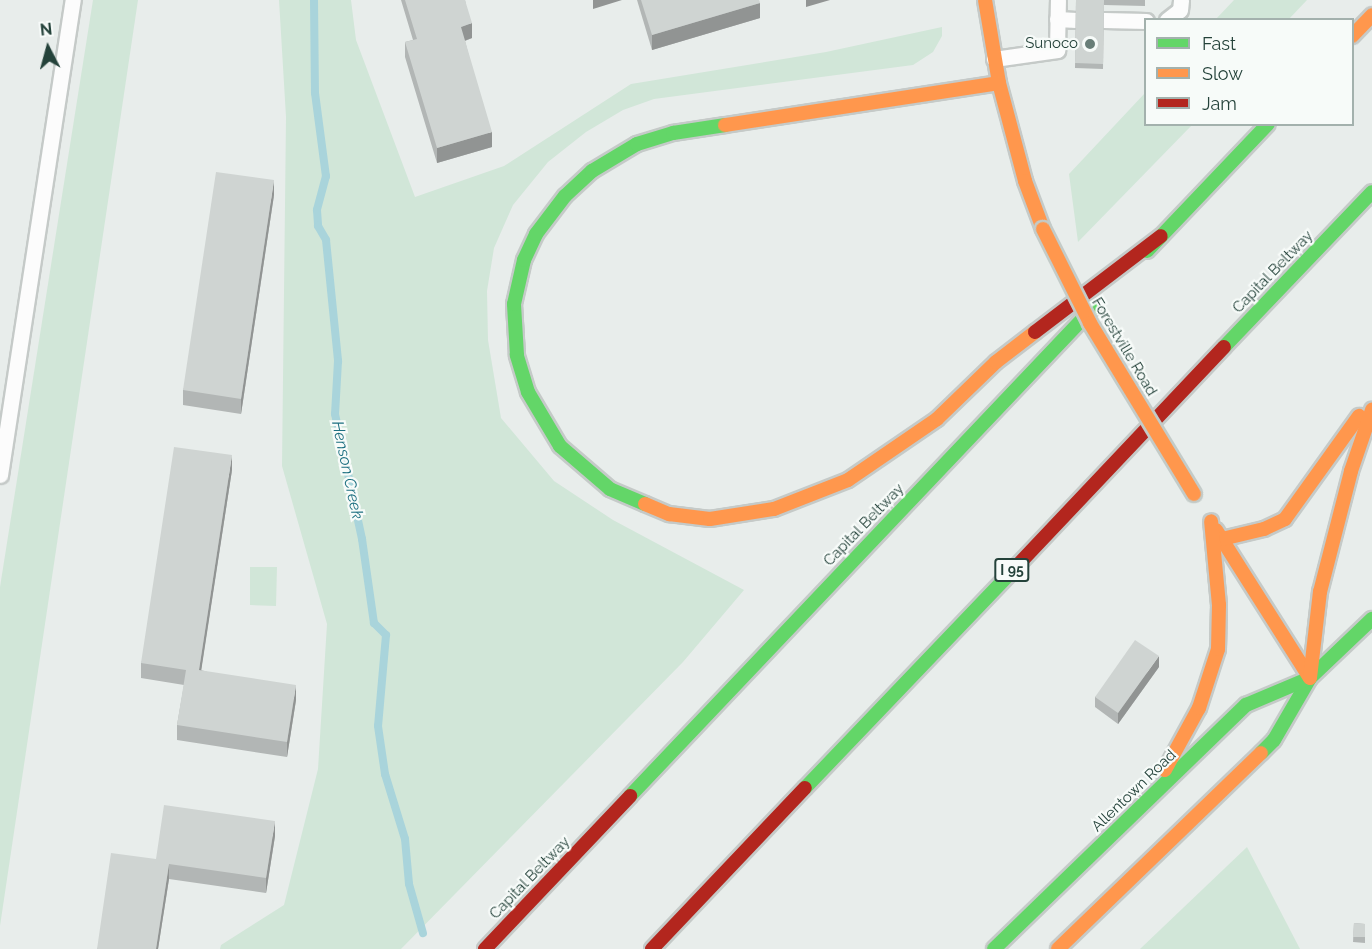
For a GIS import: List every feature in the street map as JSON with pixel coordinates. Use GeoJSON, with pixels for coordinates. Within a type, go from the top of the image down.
{"type":"FeatureCollection","features":[{"type":"Feature","properties":{"kind":"main road","name":"Forestville Road"},"geometry":{"type":"LineString","coordinates":[[986,0],[999,83],[1025,181],[1043,229],[1090,323],[1310,678]]}},
{"type":"Feature","properties":{"kind":"main road"},"geometry":{"type":"LineString","coordinates":[[1354,35],[1372,15]]}},
{"type":"Feature","properties":{"kind":"main road"},"geometry":{"type":"LineString","coordinates":[[999,83],[673,133],[637,144],[592,171],[565,196],[536,234],[524,260],[514,304],[517,355],[528,392],[560,446],[610,489],[669,514],[730,518],[790,504],[848,480],[917,436],[996,362],[1161,236]]}},
{"type":"Feature","properties":{"kind":"main road","name":"Capital Beltway"},"geometry":{"type":"LineString","coordinates":[[485,949],[1266,126]]}},
{"type":"Feature","properties":{"kind":"main road","name":"Capital Beltway"},"geometry":{"type":"LineString","coordinates":[[652,949],[1372,192]]}},
{"type":"Feature","properties":{"kind":"main road"},"geometry":{"type":"LineString","coordinates":[[1222,538],[1264,529],[1284,519],[1346,432],[1372,402]]}},
{"type":"Feature","properties":{"kind":"main road"},"geometry":{"type":"LineString","coordinates":[[1310,678],[1318,600],[1364,430],[1372,410]]}},
{"type":"Feature","properties":{"kind":"main road"},"geometry":{"type":"LineString","coordinates":[[1364,430],[1372,454]]}},
{"type":"Feature","properties":{"kind":"main road"},"geometry":{"type":"LineString","coordinates":[[1146,802],[1199,708],[1215,665],[1220,619],[1202,507]]}},
{"type":"Feature","properties":{"kind":"main road","name":"Allentown Road"},"geometry":{"type":"LineString","coordinates":[[1058,949],[1274,740],[1310,678],[1372,619]]}},
{"type":"Feature","properties":{"kind":"main road","name":"Allentown Road"},"geometry":{"type":"LineString","coordinates":[[994,949],[1246,705],[1310,678]]}},
{"type":"Feature","properties":{"kind":"lane"},"geometry":{"type":"LineString","coordinates":[[0,475],[74,0]]}},
{"type":"Feature","properties":{"kind":"lane"},"geometry":{"type":"LineString","coordinates":[[994,59],[1058,50],[1058,0]]}},
{"type":"Feature","properties":{"kind":"lane"},"geometry":{"type":"LineString","coordinates":[[1170,18],[1180,10],[1181,0]]}},
{"type":"Feature","properties":{"kind":"lane"},"geometry":{"type":"LineString","coordinates":[[1057,19],[1076,20]]}},
{"type":"Feature","properties":{"kind":"lane"},"geometry":{"type":"LineString","coordinates":[[1104,20],[1144,21]]}},
{"type":"Feature","properties":{"kind":"green space"},"geometry":{"type":"Polygon","coordinates":[[[93,0],[138,0],[0,926],[0,587],[93,0]]]}},
{"type":"Feature","properties":{"kind":"green space"},"geometry":{"type":"Polygon","coordinates":[[[279,0],[351,0],[356,40],[415,197],[504,166],[631,84],[826,52],[942,27],[942,36],[933,52],[913,65],[654,99],[623,110],[586,132],[548,162],[513,205],[494,248],[487,291],[488,340],[501,418],[554,481],[613,520],[744,590],[683,662],[401,949],[220,949],[221,945],[284,905],[318,769],[327,624],[282,466],[286,117],[279,0]]]}},
{"type":"Feature","properties":{"kind":"green space"},"geometry":{"type":"Polygon","coordinates":[[[1234,0],[1307,0],[1290,18],[1217,18],[1234,0]]]}},
{"type":"Feature","properties":{"kind":"green space"},"geometry":{"type":"Polygon","coordinates":[[[1144,94],[1144,126],[1191,126],[1078,242],[1069,174],[1144,94]]]}},
{"type":"Feature","properties":{"kind":"green space"},"geometry":{"type":"Polygon","coordinates":[[[250,567],[277,567],[276,606],[250,605],[250,567]]]}},
{"type":"Feature","properties":{"kind":"green space"},"geometry":{"type":"Polygon","coordinates":[[[1247,847],[1300,949],[1140,949],[1247,847]]]}},
{"type":"Feature","properties":{"kind":"building"},"geometry":{"type":"Polygon","coordinates":[[[405,0],[465,0],[472,23],[461,27],[492,132],[437,148],[405,42],[417,39],[405,0]]]}},
{"type":"Feature","properties":{"kind":"building"},"geometry":{"type":"Polygon","coordinates":[[[641,0],[759,0],[760,3],[652,35],[641,0]]]}},
{"type":"Feature","properties":{"kind":"building","name":"Sunoco"},"geometry":{"type":"Polygon","coordinates":[[[1076,0],[1104,0],[1103,64],[1075,63],[1076,0]]]}},
{"type":"Feature","properties":{"kind":"building"},"geometry":{"type":"Polygon","coordinates":[[[216,172],[274,180],[241,399],[183,390],[216,172]]]}},
{"type":"Feature","properties":{"kind":"building"},"geometry":{"type":"Polygon","coordinates":[[[174,447],[232,455],[199,670],[296,685],[287,742],[177,725],[186,670],[141,663],[174,447]]]}},
{"type":"Feature","properties":{"kind":"building"},"geometry":{"type":"Polygon","coordinates":[[[1135,640],[1159,656],[1118,713],[1095,697],[1135,640]]]}},
{"type":"Feature","properties":{"kind":"building"},"geometry":{"type":"Polygon","coordinates":[[[164,805],[275,821],[266,878],[169,864],[156,949],[97,949],[111,853],[156,859],[164,805]]]}},
{"type":"Feature","properties":{"kind":"building"},"geometry":{"type":"Polygon","coordinates":[[[1354,923],[1365,924],[1365,937],[1353,937],[1354,923]]]}},
{"type":"Feature","properties":{"kind":"waterway","name":"Henson Creek"},"geometry":{"type":"LineString","coordinates":[[314,0],[315,93],[326,176],[317,210],[318,226],[326,240],[338,361],[335,414],[362,539],[374,623],[386,635],[378,726],[385,774],[405,839],[409,884],[423,933]]}},
{"type":"Feature","properties":{"kind":"traffic: fast"},"geometry":{"type":"LineString","coordinates":[[645,504],[610,489],[560,446],[528,392],[517,355],[514,304],[524,260],[536,234],[565,196],[592,171],[637,144],[673,133],[725,125]]}},
{"type":"Feature","properties":{"kind":"traffic: fast"},"geometry":{"type":"LineString","coordinates":[[1147,251],[1266,126]]}},
{"type":"Feature","properties":{"kind":"traffic: fast"},"geometry":{"type":"LineString","coordinates":[[1224,347],[1372,192]]}},
{"type":"Feature","properties":{"kind":"traffic: fast"},"geometry":{"type":"LineString","coordinates":[[630,796],[1093,308]]}},
{"type":"Feature","properties":{"kind":"traffic: fast"},"geometry":{"type":"LineString","coordinates":[[805,788],[1015,568]]}},
{"type":"Feature","properties":{"kind":"traffic: fast"},"geometry":{"type":"LineString","coordinates":[[1261,753],[1274,740],[1310,678],[1372,619]]}},
{"type":"Feature","properties":{"kind":"traffic: fast"},"geometry":{"type":"LineString","coordinates":[[994,949],[1246,705],[1310,678]]}},
{"type":"Feature","properties":{"kind":"traffic: slow"},"geometry":{"type":"LineString","coordinates":[[985,0],[999,83],[1025,181],[1043,229]]}},
{"type":"Feature","properties":{"kind":"traffic: slow"},"geometry":{"type":"LineString","coordinates":[[1354,34],[1372,15]]}},
{"type":"Feature","properties":{"kind":"traffic: slow"},"geometry":{"type":"LineString","coordinates":[[725,125],[999,83]]}},
{"type":"Feature","properties":{"kind":"traffic: slow"},"geometry":{"type":"LineString","coordinates":[[1043,229],[1090,323],[1194,494]]}},
{"type":"Feature","properties":{"kind":"traffic: slow"},"geometry":{"type":"LineString","coordinates":[[645,504],[669,514],[710,519],[774,509],[848,480],[937,419],[996,362],[1035,332]]}},
{"type":"Feature","properties":{"kind":"traffic: slow"},"geometry":{"type":"LineString","coordinates":[[1310,678],[1320,592],[1351,471],[1372,410]]}},
{"type":"Feature","properties":{"kind":"traffic: slow"},"geometry":{"type":"LineString","coordinates":[[1222,539],[1264,529],[1285,519],[1359,416]]}},
{"type":"Feature","properties":{"kind":"traffic: slow"},"geometry":{"type":"LineString","coordinates":[[1165,770],[1199,708],[1218,649],[1219,605],[1211,521]]}},
{"type":"Feature","properties":{"kind":"traffic: slow"},"geometry":{"type":"LineString","coordinates":[[1216,530],[1310,678]]}},
{"type":"Feature","properties":{"kind":"traffic: slow"},"geometry":{"type":"LineString","coordinates":[[1058,949],[1261,753]]}},
{"type":"Feature","properties":{"kind":"traffic: jam"},"geometry":{"type":"LineString","coordinates":[[1035,332],[1161,236]]}},
{"type":"Feature","properties":{"kind":"traffic: jam"},"geometry":{"type":"LineString","coordinates":[[1015,568],[1224,347]]}},
{"type":"Feature","properties":{"kind":"traffic: jam"},"geometry":{"type":"LineString","coordinates":[[652,949],[805,788]]}},
{"type":"Feature","properties":{"kind":"traffic: jam"},"geometry":{"type":"LineString","coordinates":[[485,949],[630,796]]}},
{"type":"Feature","properties":{"kind":"place","name":"Sunoco"},"geometry":{"type":"Point","coordinates":[1090,44]}}]}
